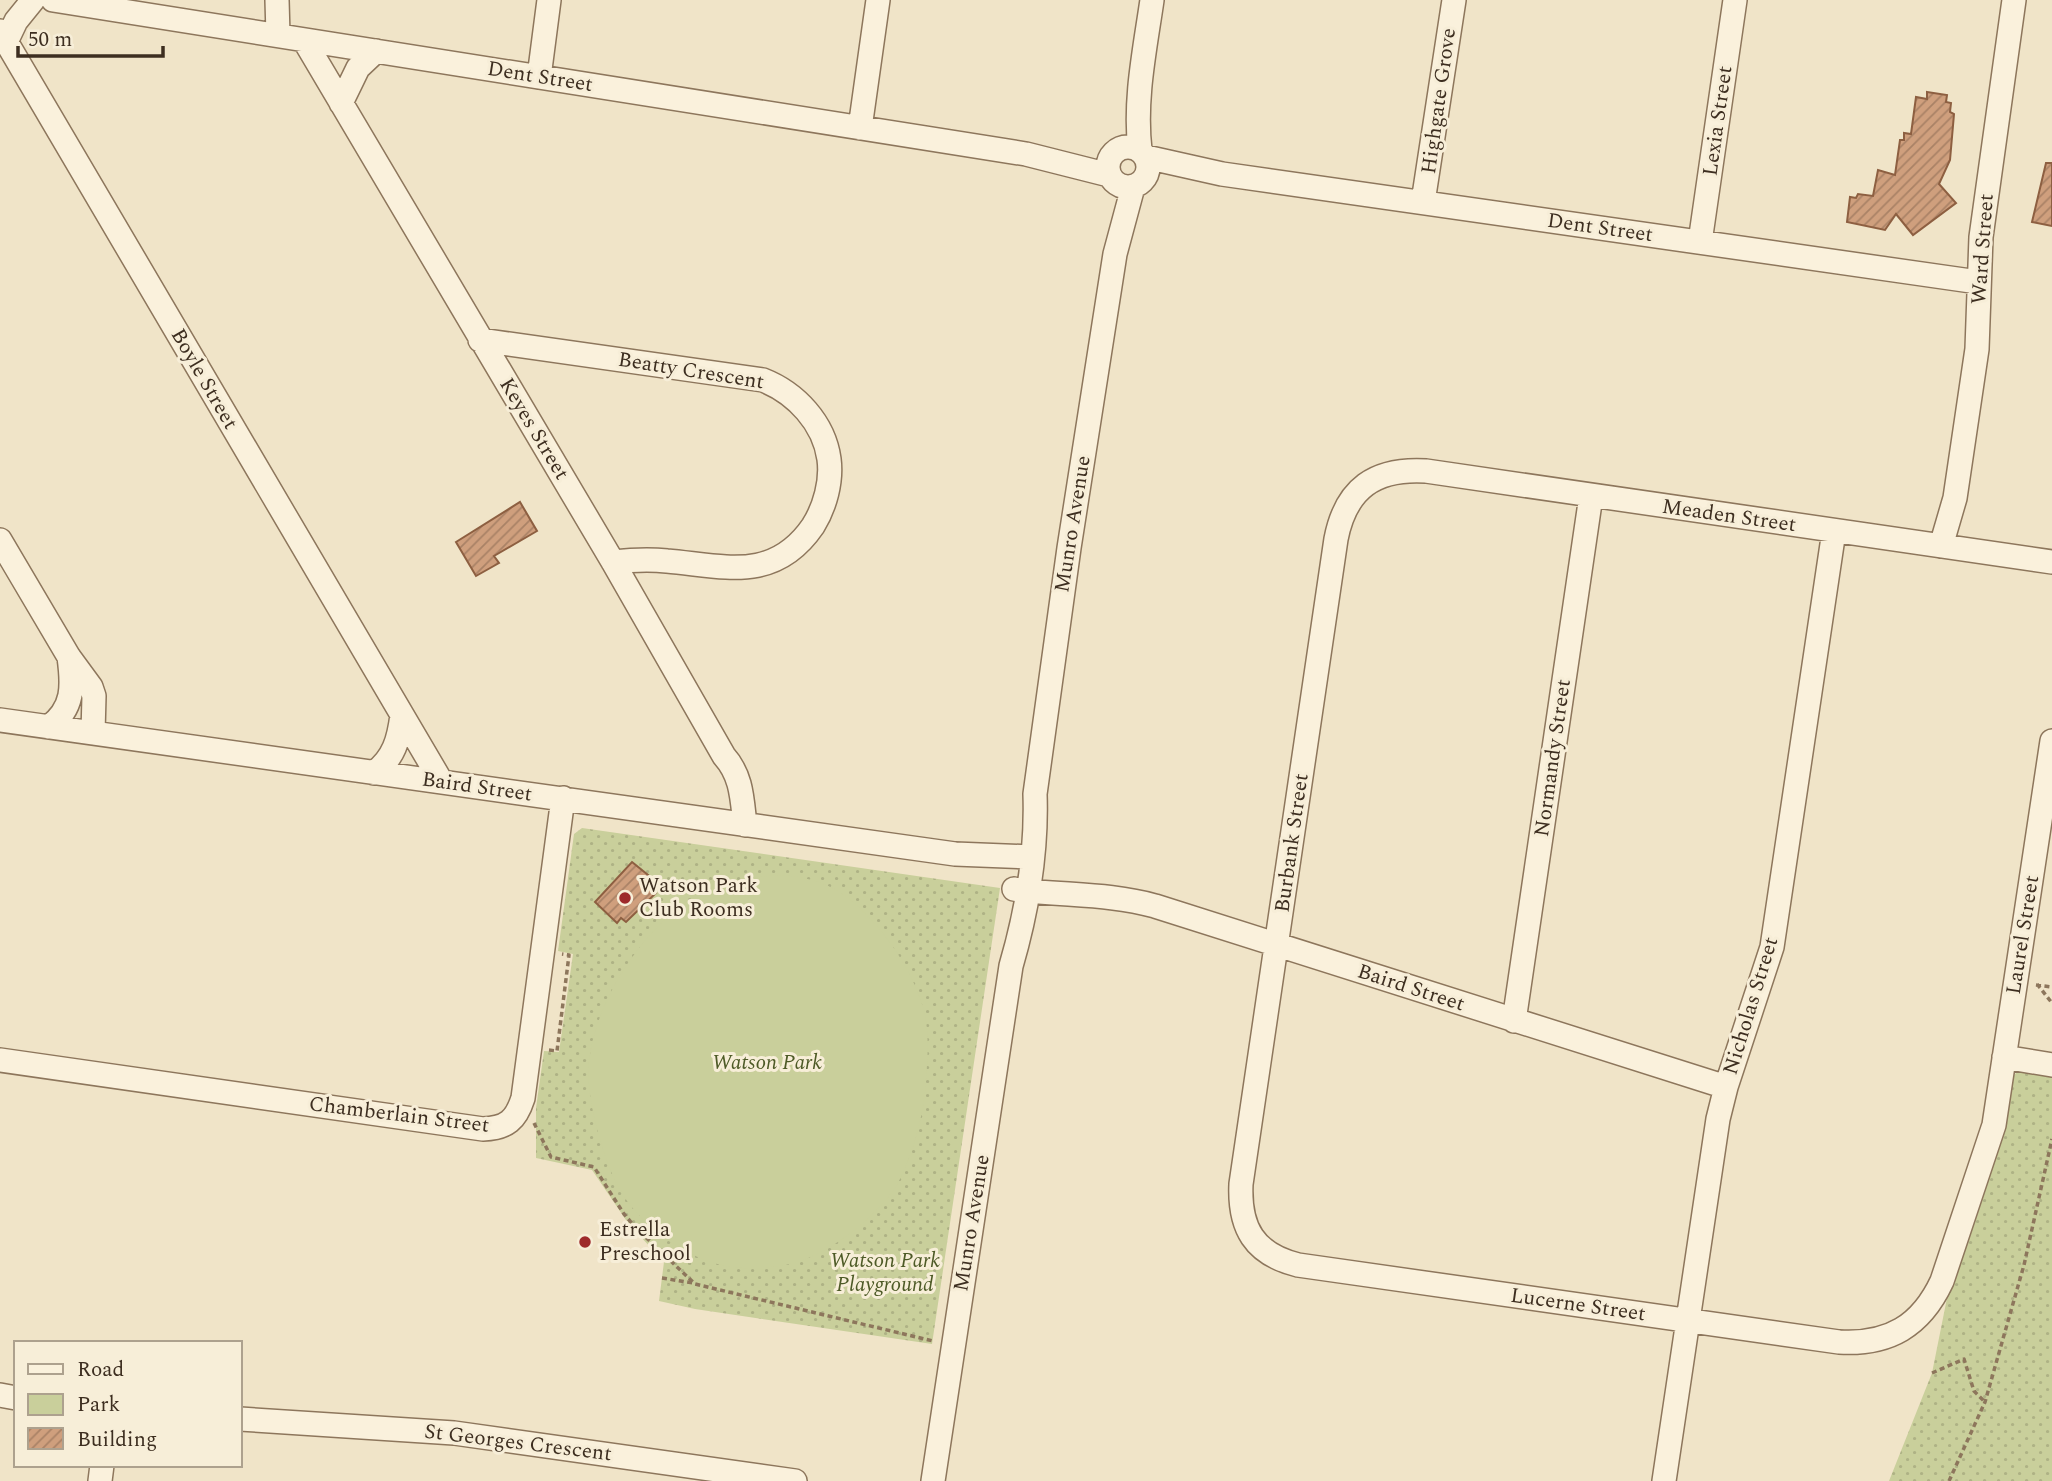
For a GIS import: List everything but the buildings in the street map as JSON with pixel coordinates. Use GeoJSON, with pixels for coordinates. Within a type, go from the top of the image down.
{"type":"FeatureCollection","features":[{"type":"Feature","properties":{"kind":"street","name":"Boyle Street"},"geometry":{"type":"LineString","coordinates":[[33,0],[3,36],[441,781]]}},
{"type":"Feature","properties":{"kind":"street","name":"Dent Street"},"geometry":{"type":"LineString","coordinates":[[53,0],[1026,154],[1128,167],[1222,174],[1978,282]]}},
{"type":"Feature","properties":{"kind":"street"},"geometry":{"type":"LineString","coordinates":[[277,0],[278,35]]}},
{"type":"Feature","properties":{"kind":"street"},"geometry":{"type":"LineString","coordinates":[[539,77],[549,0]]}},
{"type":"Feature","properties":{"kind":"street"},"geometry":{"type":"LineString","coordinates":[[860,128],[878,0]]}},
{"type":"Feature","properties":{"kind":"street","name":"Munro Avenue"},"geometry":{"type":"LineString","coordinates":[[933,1481],[1011,966],[1021,930],[1023,874],[1036,826],[1035,794],[1069,548],[1152,0]]}},
{"type":"Feature","properties":{"kind":"street","name":"Highgate Grove"},"geometry":{"type":"LineString","coordinates":[[1423,202],[1454,0]]}},
{"type":"Feature","properties":{"kind":"street","name":"Lexia Street"},"geometry":{"type":"LineString","coordinates":[[1700,242],[1735,0]]}},
{"type":"Feature","properties":{"kind":"street","name":"Ward Street"},"geometry":{"type":"LineString","coordinates":[[1949,548],[1978,341],[1982,226],[2014,0]]}},
{"type":"Feature","properties":{"kind":"street","name":"Keyes Street"},"geometry":{"type":"LineString","coordinates":[[304,40],[736,773],[741,786],[745,825]]}},
{"type":"Feature","properties":{"kind":"street"},"geometry":{"type":"LineString","coordinates":[[341,103],[358,68],[376,51]]}},
{"type":"Feature","properties":{"kind":"street","name":"Beatty Crescent"},"geometry":{"type":"LineString","coordinates":[[480,340],[763,380],[789,393],[819,428],[830,467],[823,506],[808,533],[783,555],[755,567],[739,569],[646,559],[613,562]]}},
{"type":"Feature","properties":{"kind":"street","name":"Meaden Street"},"geometry":{"type":"LineString","coordinates":[[1406,470],[2052,562]]}},
{"type":"Feature","properties":{"kind":"street","name":"Burbank Street"},"geometry":{"type":"LineString","coordinates":[[1261,1247],[1245,1225],[1240,1201],[1340,521],[1350,501],[1365,485],[1381,475],[1406,470]]}},
{"type":"Feature","properties":{"kind":"street","name":"Normandy Street"},"geometry":{"type":"LineString","coordinates":[[1514,1021],[1591,496]]}},
{"type":"Feature","properties":{"kind":"street","name":"Nicholas Street"},"geometry":{"type":"LineString","coordinates":[[1664,1481],[1716,1132],[1726,1087],[1772,947],[1833,531]]}},
{"type":"Feature","properties":{"kind":"street"},"geometry":{"type":"LineString","coordinates":[[0,540],[69,657],[91,687],[95,709],[93,733]]}},
{"type":"Feature","properties":{"kind":"street"},"geometry":{"type":"LineString","coordinates":[[49,727],[61,718],[68,702],[71,674],[69,657]]}},
{"type":"Feature","properties":{"kind":"street"},"geometry":{"type":"LineString","coordinates":[[374,773],[393,752],[400,737],[402,715]]}},
{"type":"Feature","properties":{"kind":"street","name":"Baird Street"},"geometry":{"type":"LineString","coordinates":[[0,720],[955,854],[1096,895],[1155,906],[1726,1087]]}},
{"type":"Feature","properties":{"kind":"street","name":"Laurel Street"},"geometry":{"type":"LineString","coordinates":[[1897,1332],[1910,1324],[1930,1304],[1942,1281],[1990,1141],[2052,741]]}},
{"type":"Feature","properties":{"kind":"street","name":"Keyes Street"},"geometry":{"type":"LineString","coordinates":[[720,821],[727,805],[729,787],[724,756]]}},
{"type":"Feature","properties":{"kind":"street","name":"Chamberlain Street"},"geometry":{"type":"LineString","coordinates":[[0,1060],[483,1129],[495,1129],[511,1123],[520,1110],[523,1098],[563,799]]}},
{"type":"Feature","properties":{"kind":"street"},"geometry":{"type":"LineString","coordinates":[[2005,1051],[2052,1052]]}},
{"type":"Feature","properties":{"kind":"street"},"geometry":{"type":"LineString","coordinates":[[2005,1051],[2052,1065]]}},
{"type":"Feature","properties":{"kind":"street","name":"Lucerne Street"},"geometry":{"type":"LineString","coordinates":[[1261,1247],[1283,1261],[1298,1265],[1688,1321],[1855,1343],[1881,1340],[1897,1332]]}},
{"type":"Feature","properties":{"kind":"street","name":"St Georges Crescent"},"geometry":{"type":"LineString","coordinates":[[242,1419],[454,1433],[795,1481]]}},
{"type":"Feature","properties":{"kind":"path"},"geometry":{"type":"LineString","coordinates":[[541,1048],[556,1051],[569,955],[543,950]]}},
{"type":"Feature","properties":{"kind":"path"},"geometry":{"type":"LineString","coordinates":[[532,1119],[551,1157],[594,1167],[636,1228],[695,1284]]}},
{"type":"Feature","properties":{"kind":"path"},"geometry":{"type":"LineString","coordinates":[[1949,1481],[1985,1402],[2024,1265],[2052,1139]]}},
{"type":"Feature","properties":{"kind":"path"},"geometry":{"type":"LineString","coordinates":[[662,1278],[934,1342]]}},
{"type":"Feature","properties":{"kind":"path"},"geometry":{"type":"LineString","coordinates":[[1932,1373],[1964,1359],[1974,1391],[1985,1402]]}},
{"type":"Feature","properties":{"kind":"green space","name":"Watson Park"},"geometry":{"type":"Polygon","coordinates":[[[582,828],[1000,888],[932,1344],[695,1309],[659,1301],[664,1262],[628,1223],[592,1170],[536,1158],[536,1108],[544,1051],[559,1052],[573,954],[558,951],[574,834],[582,828]]]}},
{"type":"Feature","properties":{"kind":"green space"},"geometry":{"type":"Polygon","coordinates":[[[778,875],[808,879],[844,895],[865,913],[898,954],[916,987],[924,1010],[928,1044],[925,1092],[918,1130],[900,1179],[869,1218],[839,1241],[808,1258],[775,1267],[742,1268],[725,1266],[691,1254],[659,1234],[633,1209],[616,1182],[597,1130],[590,1093],[589,1062],[593,1038],[612,990],[642,944],[660,924],[680,907],[718,886],[738,880],[778,875]]]}},
{"type":"Feature","properties":{"kind":"green space"},"geometry":{"type":"Polygon","coordinates":[[[2021,1069],[2052,1070],[2052,1481],[1889,1481],[1932,1373],[1948,1293],[2004,1125],[2014,1075],[2021,1069]]]}},
{"type":"Feature","properties":{"kind":"place","name":"Watson Park Club Rooms"},"geometry":{"type":"Point","coordinates":[625,898]}},
{"type":"Feature","properties":{"kind":"place","name":"Estrella Preschool"},"geometry":{"type":"Point","coordinates":[585,1242]}},
{"type":"Feature","properties":{"kind":"park label","name":"Watson Park Playground"},"geometry":{"type":"Point","coordinates":[885,1273]}}]}
